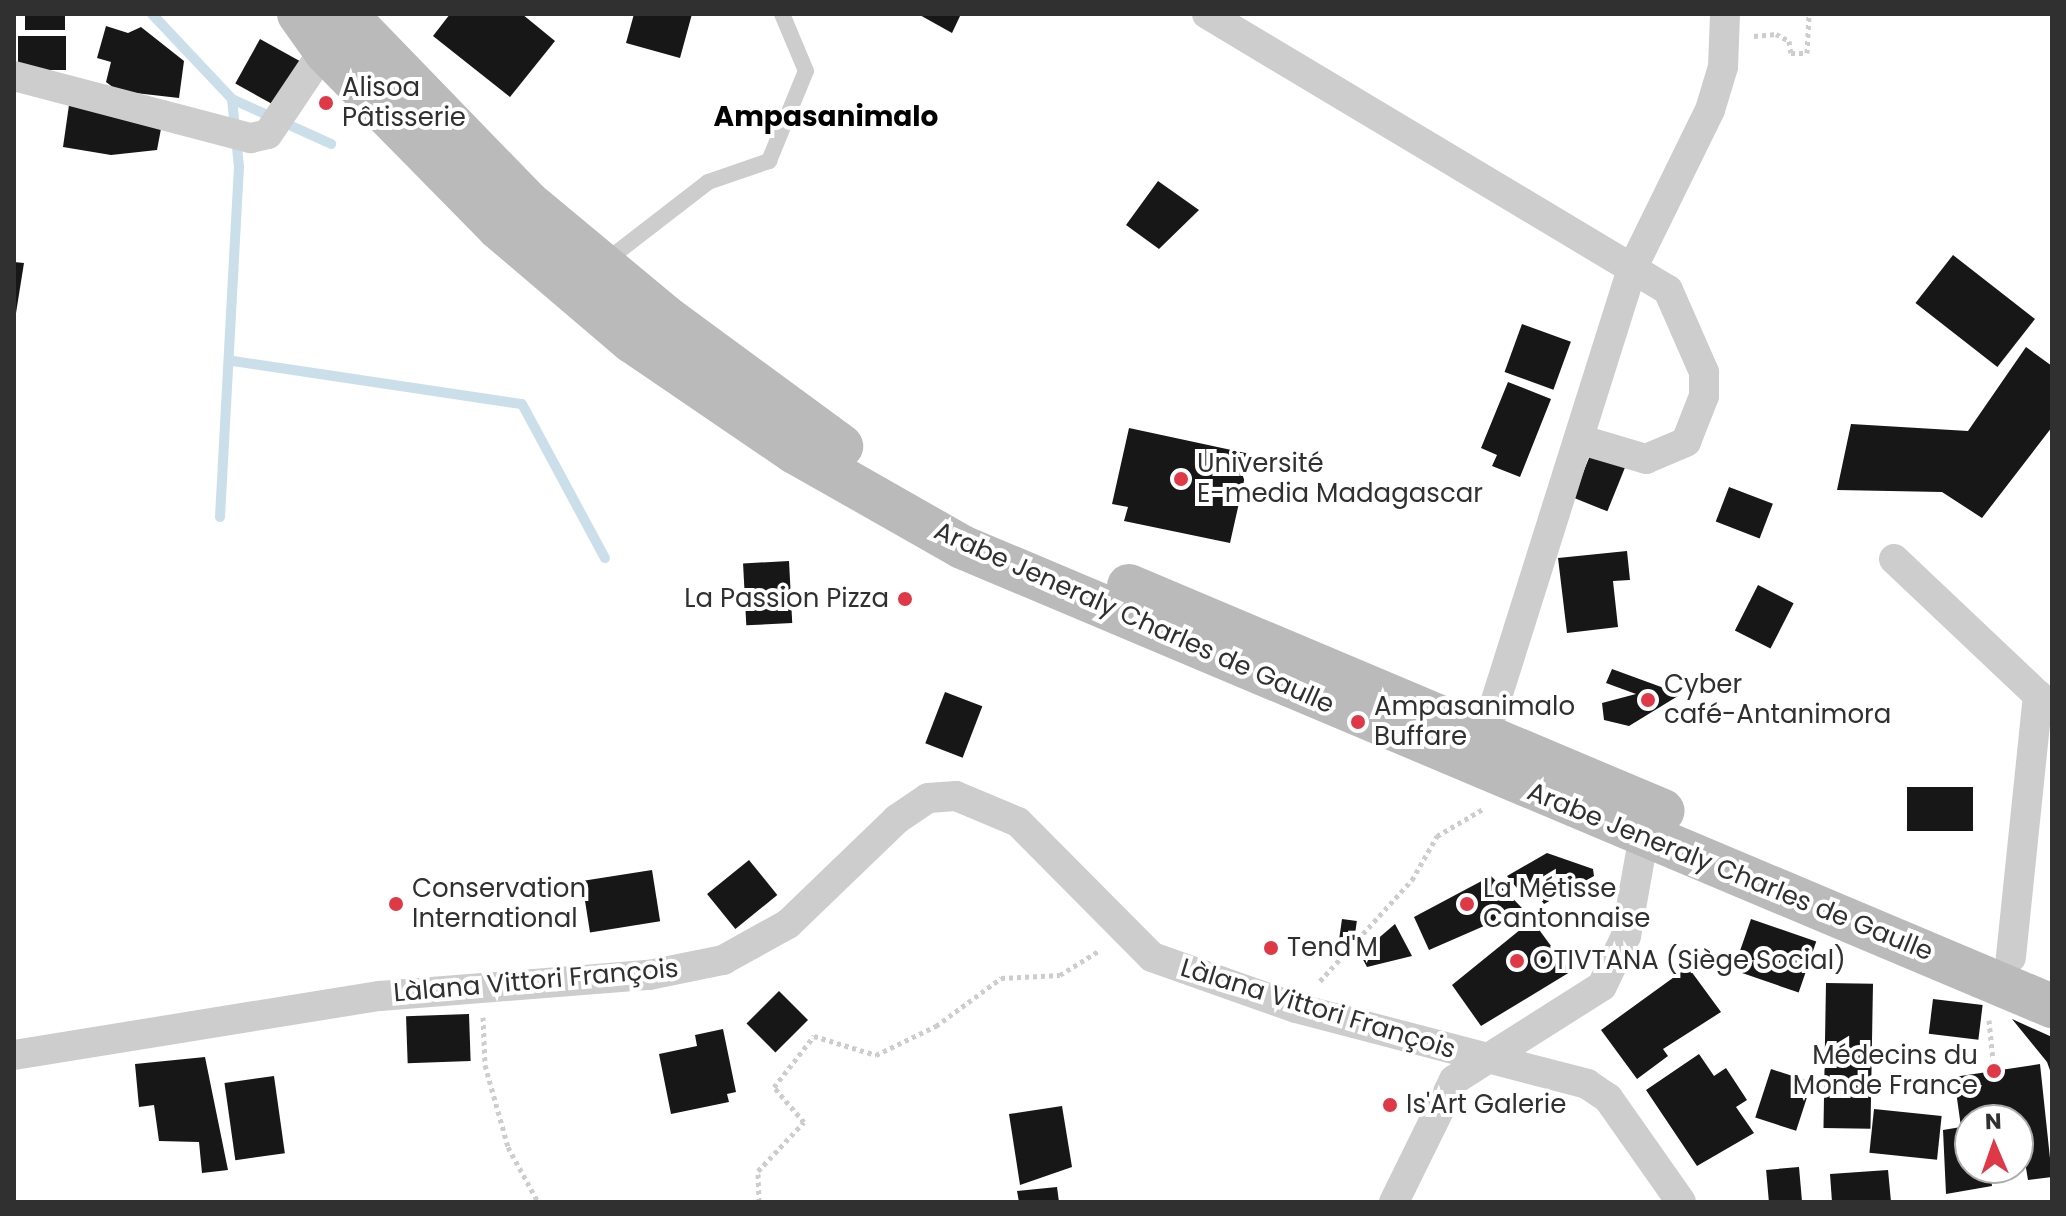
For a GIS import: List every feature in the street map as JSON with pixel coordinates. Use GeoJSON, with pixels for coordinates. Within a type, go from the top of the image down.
{"type":"FeatureCollection","features":[{"type":"Feature","properties":{"kind":"street","name":"Arabe Jeneraly Charles de Gaulle"},"geometry":{"type":"LineString","coordinates":[[299,14],[335,32],[600,265],[817,433],[982,523],[1644,835],[2009,972],[2052,974]]}},
{"type":"Feature","properties":{"kind":"street"},"geometry":{"type":"LineString","coordinates":[[1207,14],[1668,290],[1704,372],[1704,396],[1686,442],[1668,456],[1646,459],[1579,439]]}},
{"type":"Feature","properties":{"kind":"street"},"geometry":{"type":"LineString","coordinates":[[1488,761],[1579,439],[1632,269],[1710,110],[1734,25]]}},
{"type":"Feature","properties":{"kind":"street","name":"Arabe Jeneraly Charles de Gaulle"},"geometry":{"type":"LineString","coordinates":[[335,32],[499,228],[632,341],[795,452],[962,547],[2009,972],[2052,1006]]}},
{"type":"Feature","properties":{"kind":"street"},"geometry":{"type":"LineString","coordinates":[[14,76],[249,136],[286,106],[335,32]]}},
{"type":"Feature","properties":{"kind":"street"},"geometry":{"type":"LineString","coordinates":[[1894,559],[2038,695],[2009,972]]}},
{"type":"Feature","properties":{"kind":"street","name":"Làlana Vittori François"},"geometry":{"type":"LineString","coordinates":[[14,1055],[380,996],[649,975],[723,960],[788,924],[928,798],[985,803],[1018,822],[1124,934],[1152,957],[1296,1008],[1489,1062],[1587,1084],[1608,1098],[1681,1202]]}},
{"type":"Feature","properties":{"kind":"street"},"geometry":{"type":"LineString","coordinates":[[1394,1202],[1454,1080],[1489,1062],[1602,986],[1626,936],[1644,835]]}},
{"type":"Feature","properties":{"kind":"lane"},"geometry":{"type":"LineString","coordinates":[[600,265],[708,182],[769,161],[806,71],[782,14]]}},
{"type":"Feature","properties":{"kind":"path"},"geometry":{"type":"LineString","coordinates":[[1734,25],[1776,34],[1789,41],[1791,53],[1807,53],[1809,14]]}},
{"type":"Feature","properties":{"kind":"path"},"geometry":{"type":"LineString","coordinates":[[1296,1008],[1412,880],[1437,836],[1489,806],[1488,761]]}},
{"type":"Feature","properties":{"kind":"path"},"geometry":{"type":"LineString","coordinates":[[759,1202],[758,1171],[804,1122],[774,1087],[814,1036],[876,1055],[936,1026],[1001,978],[1060,975],[1124,934]]}},
{"type":"Feature","properties":{"kind":"path"},"geometry":{"type":"LineString","coordinates":[[1994,1071],[1989,1017],[2009,972]]}},
{"type":"Feature","properties":{"kind":"path"},"geometry":{"type":"LineString","coordinates":[[482,988],[485,1065],[508,1147],[538,1202]]}},
{"type":"Feature","properties":{"kind":"building"},"geometry":{"type":"Polygon","coordinates":[[[25,14],[65,14],[65,30],[25,30],[25,14]]]}},
{"type":"Feature","properties":{"kind":"building"},"geometry":{"type":"Polygon","coordinates":[[[450,14],[522,14],[555,41],[510,97],[433,36],[450,14]]]}},
{"type":"Feature","properties":{"kind":"building"},"geometry":{"type":"Polygon","coordinates":[[[634,14],[692,14],[680,58],[626,43],[634,14]]]}},
{"type":"Feature","properties":{"kind":"building"},"geometry":{"type":"Polygon","coordinates":[[[918,14],[961,14],[952,33],[918,14]]]}},
{"type":"Feature","properties":{"kind":"building"},"geometry":{"type":"Polygon","coordinates":[[[106,26],[128,33],[141,27],[184,61],[179,98],[118,91],[106,82],[111,62],[97,58],[106,26]]]}},
{"type":"Feature","properties":{"kind":"building"},"geometry":{"type":"Polygon","coordinates":[[[18,36],[66,36],[66,70],[18,70],[18,36]]]}},
{"type":"Feature","properties":{"kind":"building"},"geometry":{"type":"Polygon","coordinates":[[[260,39],[304,63],[279,108],[235,84],[260,39]]]}},
{"type":"Feature","properties":{"kind":"building"},"geometry":{"type":"Polygon","coordinates":[[[69,105],[163,118],[157,150],[111,155],[63,147],[69,105]]]}},
{"type":"Feature","properties":{"kind":"building"},"geometry":{"type":"Polygon","coordinates":[[[1158,181],[1199,210],[1159,249],[1126,225],[1158,181]]]}},
{"type":"Feature","properties":{"kind":"building"},"geometry":{"type":"Polygon","coordinates":[[[1953,255],[2035,319],[1997,367],[1915,303],[1953,255]]]}},
{"type":"Feature","properties":{"kind":"building"},"geometry":{"type":"Polygon","coordinates":[[[14,262],[24,263],[16,313],[14,313],[14,262]]]}},
{"type":"Feature","properties":{"kind":"building"},"geometry":{"type":"Polygon","coordinates":[[[1522,324],[1571,342],[1553,390],[1505,372],[1522,324]]]}},
{"type":"Feature","properties":{"kind":"building"},"geometry":{"type":"Polygon","coordinates":[[[2026,347],[2052,366],[2052,427],[1982,518],[1942,492],[1837,490],[1851,424],[1968,431],[2026,347]]]}},
{"type":"Feature","properties":{"kind":"building"},"geometry":{"type":"Polygon","coordinates":[[[1508,382],[1551,399],[1520,477],[1492,466],[1497,455],[1481,448],[1508,382]]]}},
{"type":"Feature","properties":{"kind":"building","name":"Université E-media Madagascar"},"geometry":{"type":"Polygon","coordinates":[[[1129,428],[1250,454],[1230,543],[1124,521],[1128,507],[1112,504],[1129,428]]]}},
{"type":"Feature","properties":{"kind":"building"},"geometry":{"type":"Polygon","coordinates":[[[1591,453],[1625,467],[1607,511],[1573,498],[1591,453]]]}},
{"type":"Feature","properties":{"kind":"building"},"geometry":{"type":"Polygon","coordinates":[[[1729,487],[1773,504],[1760,538],[1716,522],[1729,487]]]}},
{"type":"Feature","properties":{"kind":"building"},"geometry":{"type":"Polygon","coordinates":[[[1627,551],[1630,580],[1613,581],[1618,627],[1567,633],[1558,558],[1627,551]]]}},
{"type":"Feature","properties":{"kind":"building"},"geometry":{"type":"Polygon","coordinates":[[[789,561],[792,623],[746,625],[743,563],[789,561]]]}},
{"type":"Feature","properties":{"kind":"building"},"geometry":{"type":"Polygon","coordinates":[[[1758,585],[1794,603],[1770,649],[1735,630],[1758,585]]]}},
{"type":"Feature","properties":{"kind":"building","name":"Cyber café-Antanimora"},"geometry":{"type":"Polygon","coordinates":[[[1612,669],[1678,696],[1629,726],[1604,720],[1602,703],[1636,694],[1606,683],[1612,669]]]}},
{"type":"Feature","properties":{"kind":"building"},"geometry":{"type":"Polygon","coordinates":[[[945,692],[982,706],[963,758],[925,743],[945,692]]]}},
{"type":"Feature","properties":{"kind":"building"},"geometry":{"type":"Polygon","coordinates":[[[1907,787],[1973,787],[1973,831],[1907,831],[1907,787]]]}},
{"type":"Feature","properties":{"kind":"building"},"geometry":{"type":"Polygon","coordinates":[[[1547,853],[1593,869],[1594,876],[1544,904],[1532,888],[1522,894],[1507,876],[1547,853]]]}},
{"type":"Feature","properties":{"kind":"building"},"geometry":{"type":"Polygon","coordinates":[[[749,860],[777,895],[735,929],[707,894],[749,860]]]}},
{"type":"Feature","properties":{"kind":"building"},"geometry":{"type":"Polygon","coordinates":[[[652,870],[660,921],[590,932],[582,881],[652,870]]]}},
{"type":"Feature","properties":{"kind":"building"},"geometry":{"type":"Polygon","coordinates":[[[1491,876],[1523,909],[1429,950],[1414,917],[1491,876]]]}},
{"type":"Feature","properties":{"kind":"building"},"geometry":{"type":"Polygon","coordinates":[[[1342,919],[1357,921],[1354,943],[1339,941],[1342,919]]]}},
{"type":"Feature","properties":{"kind":"building"},"geometry":{"type":"Polygon","coordinates":[[[1751,919],[1816,941],[1799,993],[1733,970],[1751,919]]]}},
{"type":"Feature","properties":{"kind":"building"},"geometry":{"type":"Polygon","coordinates":[[[1532,920],[1570,972],[1481,1026],[1452,985],[1532,920]]]}},
{"type":"Feature","properties":{"kind":"building"},"geometry":{"type":"Polygon","coordinates":[[[1395,924],[1412,956],[1367,967],[1360,954],[1395,924]]]}},
{"type":"Feature","properties":{"kind":"building"},"geometry":{"type":"Polygon","coordinates":[[[1688,967],[1721,1012],[1663,1049],[1668,1056],[1637,1079],[1601,1030],[1688,967]]]}},
{"type":"Feature","properties":{"kind":"building"},"geometry":{"type":"Polygon","coordinates":[[[1826,983],[1873,984],[1870,1129],[1823,1128],[1826,983]]]}},
{"type":"Feature","properties":{"kind":"building"},"geometry":{"type":"Polygon","coordinates":[[[779,991],[808,1020],[775,1053],[746,1024],[779,991]]]}},
{"type":"Feature","properties":{"kind":"building"},"geometry":{"type":"Polygon","coordinates":[[[1933,999],[1983,1005],[1978,1040],[1929,1034],[1933,999]]]}},
{"type":"Feature","properties":{"kind":"building"},"geometry":{"type":"Polygon","coordinates":[[[469,1014],[471,1061],[408,1063],[406,1016],[469,1014]]]}},
{"type":"Feature","properties":{"kind":"building"},"geometry":{"type":"Polygon","coordinates":[[[2012,1019],[2052,1037],[2052,1076],[2047,1062],[2012,1019]]]}},
{"type":"Feature","properties":{"kind":"building"},"geometry":{"type":"Polygon","coordinates":[[[723,1029],[736,1092],[727,1094],[729,1102],[671,1114],[659,1054],[697,1046],[695,1035],[723,1029]]]}},
{"type":"Feature","properties":{"kind":"building"},"geometry":{"type":"Polygon","coordinates":[[[1699,1054],[1714,1076],[1726,1068],[1747,1100],[1736,1107],[1754,1133],[1697,1166],[1646,1090],[1699,1054]]]}},
{"type":"Feature","properties":{"kind":"building"},"geometry":{"type":"Polygon","coordinates":[[[205,1057],[228,1170],[202,1173],[199,1142],[159,1141],[154,1105],[139,1107],[135,1064],[205,1057]]]}},
{"type":"Feature","properties":{"kind":"building"},"geometry":{"type":"Polygon","coordinates":[[[2040,1064],[2052,1177],[2034,1179],[2034,1104],[1958,1104],[1954,1077],[2040,1064]]]}},
{"type":"Feature","properties":{"kind":"building"},"geometry":{"type":"Polygon","coordinates":[[[1771,1069],[1812,1082],[1796,1131],[1755,1118],[1771,1069]]]}},
{"type":"Feature","properties":{"kind":"building"},"geometry":{"type":"Polygon","coordinates":[[[274,1076],[285,1153],[235,1160],[224,1083],[274,1076]]]}},
{"type":"Feature","properties":{"kind":"building"},"geometry":{"type":"Polygon","coordinates":[[[1062,1106],[1072,1167],[1020,1185],[1009,1114],[1062,1106]]]}},
{"type":"Feature","properties":{"kind":"building"},"geometry":{"type":"Polygon","coordinates":[[[1874,1109],[1942,1116],[1937,1160],[1869,1153],[1874,1109]]]}},
{"type":"Feature","properties":{"kind":"building"},"geometry":{"type":"Polygon","coordinates":[[[1954,1128],[1954,1184],[1992,1186],[1946,1194],[1943,1130],[1954,1128]]]}},
{"type":"Feature","properties":{"kind":"building"},"geometry":{"type":"Polygon","coordinates":[[[1799,1167],[1802,1202],[1769,1202],[1766,1170],[1799,1167]]]}},
{"type":"Feature","properties":{"kind":"building"},"geometry":{"type":"Polygon","coordinates":[[[1888,1170],[1891,1202],[1832,1202],[1830,1174],[1888,1170]]]}},
{"type":"Feature","properties":{"kind":"building"},"geometry":{"type":"Polygon","coordinates":[[[1057,1187],[1059,1202],[1019,1202],[1017,1191],[1057,1187]]]}},
{"type":"Feature","properties":{"kind":"waterway"},"geometry":{"type":"LineString","coordinates":[[152,14],[232,99],[331,144]]}},
{"type":"Feature","properties":{"kind":"waterway"},"geometry":{"type":"LineString","coordinates":[[220,517],[239,167],[232,99]]}},
{"type":"Feature","properties":{"kind":"waterway"},"geometry":{"type":"LineString","coordinates":[[233,361],[522,404],[605,558]]}},
{"type":"Feature","properties":{"kind":"place","name":"Alisoa Pâtisserie"},"geometry":{"type":"Point","coordinates":[326,103]}},
{"type":"Feature","properties":{"kind":"place","name":"Université E-media Madagascar"},"geometry":{"type":"Point","coordinates":[1181,479]}},
{"type":"Feature","properties":{"kind":"place","name":"La Passion Pizza"},"geometry":{"type":"Point","coordinates":[905,599]}},
{"type":"Feature","properties":{"kind":"place","name":"Cyber café-Antanimora"},"geometry":{"type":"Point","coordinates":[1648,700]}},
{"type":"Feature","properties":{"kind":"place","name":"Ampasanimalo Buffare"},"geometry":{"type":"Point","coordinates":[1358,722]}},
{"type":"Feature","properties":{"kind":"place","name":"Conservation International"},"geometry":{"type":"Point","coordinates":[396,904]}},
{"type":"Feature","properties":{"kind":"place","name":"La Métisse Cantonnaise"},"geometry":{"type":"Point","coordinates":[1467,904]}},
{"type":"Feature","properties":{"kind":"place","name":"Tend'M"},"geometry":{"type":"Point","coordinates":[1271,948]}},
{"type":"Feature","properties":{"kind":"place","name":"OTIVTANA (Siège Social)"},"geometry":{"type":"Point","coordinates":[1517,961]}},
{"type":"Feature","properties":{"kind":"place","name":"Médecins du Monde France"},"geometry":{"type":"Point","coordinates":[1994,1071]}},
{"type":"Feature","properties":{"kind":"place","name":"Is'Art Galerie"},"geometry":{"type":"Point","coordinates":[1390,1105]}},
{"type":"Feature","properties":{"kind":"district","name":"Ampasanimalo"},"geometry":{"type":"Point","coordinates":[826,117]}}]}
